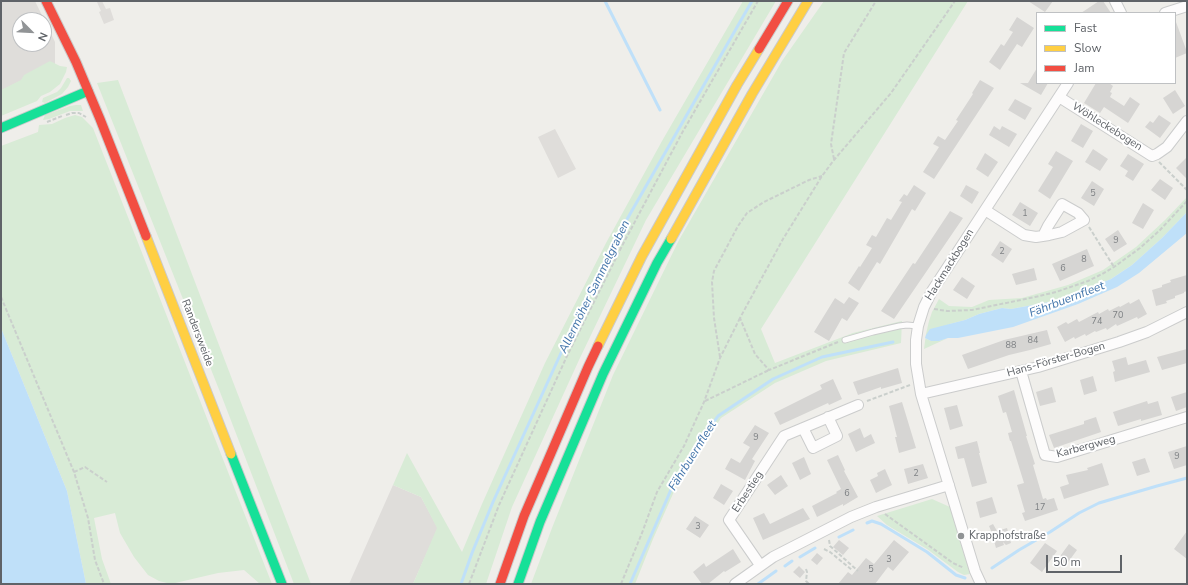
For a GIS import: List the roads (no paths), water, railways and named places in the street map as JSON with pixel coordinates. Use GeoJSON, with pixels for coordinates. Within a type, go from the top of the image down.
{"type":"FeatureCollection","features":[{"type":"Feature","properties":{"kind":"main road","name":"Randersweide"},"geometry":{"type":"LineString","coordinates":[[46,1],[76,62],[106,134],[282,584]]}},
{"type":"Feature","properties":{"kind":"main road"},"geometry":{"type":"LineString","coordinates":[[500,584],[524,516],[588,367],[642,256],[737,85],[788,1]]}},
{"type":"Feature","properties":{"kind":"main road"},"geometry":{"type":"LineString","coordinates":[[518,584],[540,522],[603,374],[657,264],[752,94],[808,1]]}},
{"type":"Feature","properties":{"kind":"main road"},"geometry":{"type":"LineString","coordinates":[[1,128],[88,90]]}},
{"type":"Feature","properties":{"kind":"street"},"geometry":{"type":"LineString","coordinates":[[1115,1],[1121,12]]}},
{"type":"Feature","properties":{"kind":"street"},"geometry":{"type":"LineString","coordinates":[[1168,12],[1187,6]]}},
{"type":"Feature","properties":{"kind":"street","name":"Hackmackbogen"},"geometry":{"type":"LineString","coordinates":[[981,584],[975,571],[948,485],[918,382],[916,340],[918,326],[932,291],[1067,84]]}},
{"type":"Feature","properties":{"kind":"street","name":"Wöhleckebogen"},"geometry":{"type":"LineString","coordinates":[[1059,97],[1152,156],[1167,147],[1187,121]]}},
{"type":"Feature","properties":{"kind":"street"},"geometry":{"type":"LineString","coordinates":[[985,210],[1024,235],[1036,237],[1043,236],[1062,232],[1084,220],[1078,213],[1062,204],[1043,236]]}},
{"type":"Feature","properties":{"kind":"street","name":"Hans-Förster-Bogen"},"geometry":{"type":"LineString","coordinates":[[921,394],[1021,371],[1120,342],[1147,332],[1187,312]]}},
{"type":"Feature","properties":{"kind":"street","name":"Karbergweg"},"geometry":{"type":"LineString","coordinates":[[1021,371],[1045,455],[1057,457],[1187,417]]}},
{"type":"Feature","properties":{"kind":"street","name":"Erbestieg"},"geometry":{"type":"LineString","coordinates":[[760,565],[729,520],[784,436],[858,405]]}},
{"type":"Feature","properties":{"kind":"street"},"geometry":{"type":"LineString","coordinates":[[803,428],[813,448],[838,436],[828,417]]}},
{"type":"Feature","properties":{"kind":"street"},"geometry":{"type":"LineString","coordinates":[[735,584],[773,556],[851,516],[948,485]]}},
{"type":"Feature","properties":{"kind":"lane"},"geometry":{"type":"LineString","coordinates":[[845,340],[873,332],[903,326],[918,326]]}},
{"type":"Feature","properties":{"kind":"water"},"geometry":{"type":"Polygon","coordinates":[[[1187,212],[1187,233],[1139,273],[1117,287],[1078,304],[1013,327],[958,338],[948,338],[939,341],[931,341],[925,338],[930,329],[1002,308],[1011,309],[1049,302],[1075,294],[1111,279],[1132,265],[1162,238],[1187,212]]]}},
{"type":"Feature","properties":{"kind":"water"},"geometry":{"type":"Polygon","coordinates":[[[1,328],[67,491],[86,584],[1,584],[1,328]]]}},
{"type":"Feature","properties":{"kind":"waterway"},"geometry":{"type":"LineString","coordinates":[[605,1],[660,110]]}},
{"type":"Feature","properties":{"kind":"waterway","name":"Allermöher Sammelgraben"},"geometry":{"type":"LineString","coordinates":[[461,584],[493,502],[561,353],[614,242],[752,1]]}},
{"type":"Feature","properties":{"kind":"waterway","name":"Fährbuernfleet"},"geometry":{"type":"LineString","coordinates":[[630,584],[673,485],[694,450],[718,416],[773,379],[822,357],[893,342]]}},
{"type":"Feature","properties":{"kind":"waterway"},"geometry":{"type":"LineString","coordinates":[[992,568],[1079,513],[1099,503],[1187,478]]}},
{"type":"Feature","properties":{"kind":"waterway"},"geometry":{"type":"LineString","coordinates":[[867,523],[872,521],[881,524],[927,552],[956,575],[965,578]]}},
{"type":"Feature","properties":{"kind":"waterway"},"geometry":{"type":"LineString","coordinates":[[839,537],[853,530]]}},
{"type":"Feature","properties":{"kind":"waterway"},"geometry":{"type":"LineString","coordinates":[[800,557],[815,548]]}},
{"type":"Feature","properties":{"kind":"waterway"},"geometry":{"type":"LineString","coordinates":[[785,566],[792,561]]}},
{"type":"Feature","properties":{"kind":"waterway"},"geometry":{"type":"LineString","coordinates":[[758,584],[776,571]]}},
{"type":"Feature","properties":{"kind":"place","name":"Krapphofstraße"},"geometry":{"type":"Point","coordinates":[961,536]}}]}
